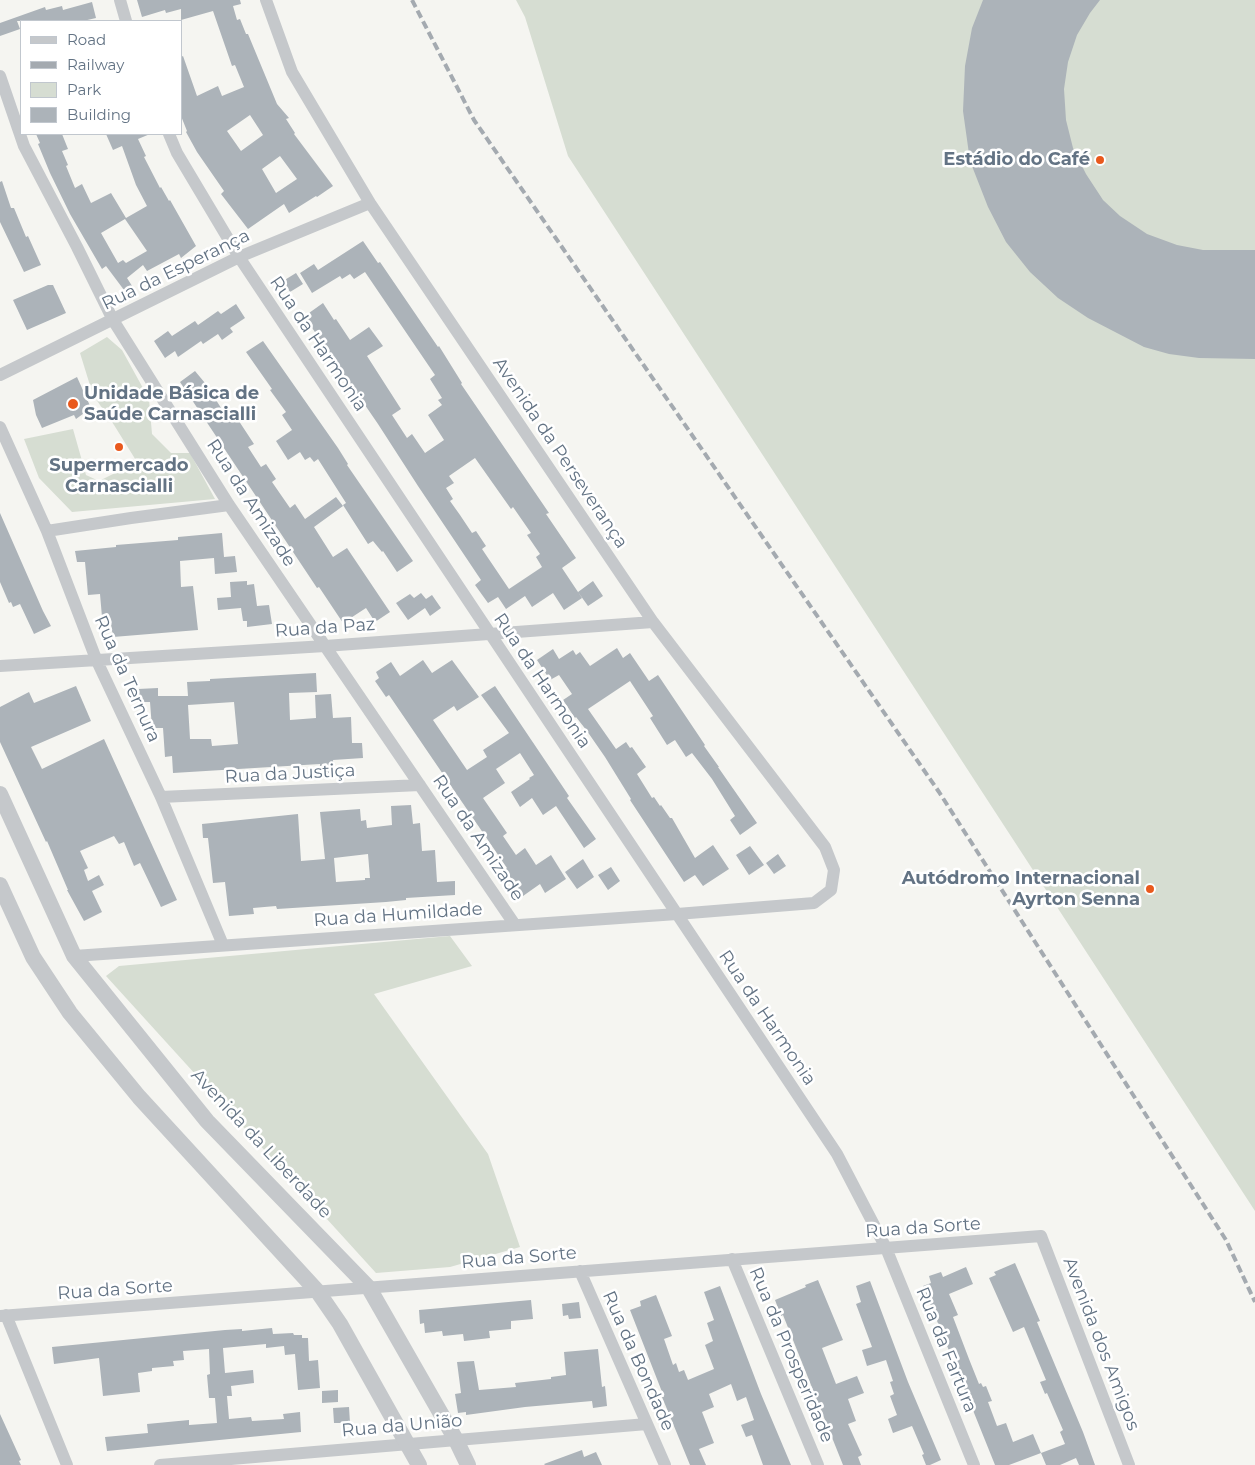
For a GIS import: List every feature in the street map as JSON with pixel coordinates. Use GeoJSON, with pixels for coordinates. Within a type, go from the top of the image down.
{"type":"FeatureCollection","features":[{"type":"Feature","properties":{"kind":"street"},"geometry":{"type":"LineString","coordinates":[[120,0],[126,20]]}},
{"type":"Feature","properties":{"kind":"street","name":"Avenida da Perseverança"},"geometry":{"type":"LineString","coordinates":[[266,0],[292,72],[370,203],[653,622],[825,847],[834,870],[831,890],[814,902]]}},
{"type":"Feature","properties":{"kind":"street","name":"Rua da Amizade"},"geometry":{"type":"LineString","coordinates":[[0,76],[20,134]]}},
{"type":"Feature","properties":{"kind":"street","name":"Rua da Amizade"},"geometry":{"type":"LineString","coordinates":[[20,135],[24,146],[113,320],[230,506],[515,925]]}},
{"type":"Feature","properties":{"kind":"street","name":"Rua da Harmonia"},"geometry":{"type":"LineString","coordinates":[[169,135],[177,153],[239,258],[837,1154],[886,1248]]}},
{"type":"Feature","properties":{"kind":"street","name":"Rua da Esperança"},"geometry":{"type":"LineString","coordinates":[[0,374],[239,258],[370,203]]}},
{"type":"Feature","properties":{"kind":"street","name":"Rua da Ternura"},"geometry":{"type":"LineString","coordinates":[[0,427],[47,531],[96,659],[160,797],[223,945]]}},
{"type":"Feature","properties":{"kind":"street"},"geometry":{"type":"LineString","coordinates":[[47,531],[131,518],[230,506]]}},
{"type":"Feature","properties":{"kind":"street","name":"Rua da Paz"},"geometry":{"type":"LineString","coordinates":[[0,666],[325,646],[653,622]]}},
{"type":"Feature","properties":{"kind":"street","name":"Rua da Justiça"},"geometry":{"type":"LineString","coordinates":[[160,797],[420,785]]}},
{"type":"Feature","properties":{"kind":"street","name":"Avenida da Liberdade"},"geometry":{"type":"LineString","coordinates":[[0,794],[74,956],[207,1121],[369,1288],[456,1440],[468,1465]]}},
{"type":"Feature","properties":{"kind":"street"},"geometry":{"type":"LineString","coordinates":[[0,885],[33,957],[70,1013],[139,1097],[318,1292],[340,1324],[418,1465]]}},
{"type":"Feature","properties":{"kind":"street","name":"Rua da Humildade"},"geometry":{"type":"LineString","coordinates":[[74,956],[678,914],[814,902]]}},
{"type":"Feature","properties":{"kind":"street","name":"Rua da Sorte"},"geometry":{"type":"LineString","coordinates":[[3,1316],[1041,1236]]}},
{"type":"Feature","properties":{"kind":"street","name":"Avenida dos Amigos"},"geometry":{"type":"LineString","coordinates":[[1041,1236],[1129,1465]]}},
{"type":"Feature","properties":{"kind":"street","name":"Rua da Fartura"},"geometry":{"type":"LineString","coordinates":[[886,1248],[974,1465]]}},
{"type":"Feature","properties":{"kind":"street","name":"Rua da Prosperidade"},"geometry":{"type":"LineString","coordinates":[[732,1259],[818,1465]]}},
{"type":"Feature","properties":{"kind":"street","name":"Rua da Bondade"},"geometry":{"type":"LineString","coordinates":[[580,1271],[665,1465]]}},
{"type":"Feature","properties":{"kind":"street"},"geometry":{"type":"LineString","coordinates":[[3,1316],[67,1465]]}},
{"type":"Feature","properties":{"kind":"street","name":"Rua da União"},"geometry":{"type":"LineString","coordinates":[[160,1465],[647,1424]]}},
{"type":"Feature","properties":{"kind":"green space","name":"Autódromo Internacional Ayrton Senna"},"geometry":{"type":"Polygon","coordinates":[[[516,0],[1255,0],[1255,1211],[568,156],[525,17],[516,0]]]}},
{"type":"Feature","properties":{"kind":"green space"},"geometry":{"type":"Polygon","coordinates":[[[107,337],[122,350],[149,399],[152,434],[171,453],[190,453],[215,499],[72,512],[39,478],[24,439],[73,429],[86,475],[99,481],[137,462],[93,395],[80,353],[107,337]]]}},
{"type":"Feature","properties":{"kind":"green space"},"geometry":{"type":"Polygon","coordinates":[[[450,936],[472,966],[374,994],[488,1154],[520,1247],[450,1267],[376,1273],[106,976],[119,966],[450,936]]]}},
{"type":"Feature","properties":{"kind":"building"},"geometry":{"type":"Polygon","coordinates":[[[137,0],[240,0],[241,4],[233,6],[237,20],[240,19],[246,34],[248,34],[277,104],[289,118],[286,119],[294,134],[333,186],[289,213],[284,204],[248,229],[221,194],[224,191],[197,152],[186,132],[182,118],[182,56],[197,96],[218,86],[222,96],[244,87],[235,65],[232,66],[213,11],[181,20],[181,9],[166,13],[165,10],[142,17],[137,0]],[[250,115],[227,131],[241,151],[263,135],[250,115]],[[280,156],[262,169],[276,193],[297,179],[280,156]]]}},
{"type":"Feature","properties":{"kind":"building"},"geometry":{"type":"Polygon","coordinates":[[[983,0],[1100,0],[1077,35],[1068,62],[1064,89],[1066,120],[1073,148],[1086,174],[1103,200],[1120,216],[1147,234],[1177,245],[1203,250],[1255,250],[1255,359],[1199,358],[1169,354],[1144,347],[1088,318],[1058,298],[1030,272],[1006,242],[988,207],[970,161],[963,111],[965,66],[972,28],[983,0]]]}},
{"type":"Feature","properties":{"kind":"building"},"geometry":{"type":"Polygon","coordinates":[[[92,2],[96,18],[87,20],[20,20],[17,21],[20,29],[0,36],[0,23],[45,7],[46,10],[62,6],[63,10],[92,2]]]}},
{"type":"Feature","properties":{"kind":"building"},"geometry":{"type":"Polygon","coordinates":[[[36,135],[62,135],[68,149],[62,151],[75,188],[82,184],[91,203],[111,193],[126,218],[147,206],[136,185],[122,146],[113,150],[106,135],[148,135],[138,139],[146,156],[144,157],[160,188],[170,200],[196,246],[181,258],[179,254],[147,271],[143,265],[127,278],[134,289],[127,294],[106,266],[102,269],[70,214],[38,144],[40,143],[36,135]],[[125,219],[101,233],[118,263],[123,260],[126,263],[147,251],[125,219]]]}},
{"type":"Feature","properties":{"kind":"building"},"geometry":{"type":"Polygon","coordinates":[[[2,181],[11,208],[14,208],[26,237],[28,236],[41,265],[24,272],[0,222],[0,182],[2,181]]]}},
{"type":"Feature","properties":{"kind":"building"},"geometry":{"type":"Polygon","coordinates":[[[363,241],[378,263],[380,262],[439,346],[461,384],[549,513],[546,514],[576,558],[562,568],[582,598],[564,610],[553,593],[532,607],[525,596],[506,609],[498,597],[488,603],[475,585],[481,580],[306,319],[311,317],[309,313],[323,303],[350,340],[369,327],[383,346],[367,356],[401,409],[392,415],[407,438],[412,434],[425,453],[444,440],[428,415],[442,405],[438,400],[442,398],[430,379],[435,375],[365,272],[354,279],[350,274],[342,279],[340,276],[312,293],[300,273],[314,264],[318,270],[363,241]],[[475,458],[449,476],[454,483],[446,488],[453,499],[450,501],[472,533],[476,531],[486,546],[482,549],[509,589],[542,567],[536,557],[540,554],[527,535],[531,533],[513,507],[511,509],[475,458]]]}},
{"type":"Feature","properties":{"kind":"building"},"geometry":{"type":"Polygon","coordinates":[[[296,273],[303,284],[290,292],[283,281],[296,273]]]}},
{"type":"Feature","properties":{"kind":"building"},"geometry":{"type":"Polygon","coordinates":[[[48,285],[53,285],[66,313],[27,330],[13,300],[48,285]]]}},
{"type":"Feature","properties":{"kind":"building"},"geometry":{"type":"Polygon","coordinates":[[[236,304],[245,318],[230,328],[233,332],[222,340],[218,334],[203,344],[201,341],[178,357],[175,351],[165,358],[154,341],[168,331],[172,336],[195,321],[198,325],[218,311],[221,314],[236,304]]]}},
{"type":"Feature","properties":{"kind":"building"},"geometry":{"type":"Polygon","coordinates":[[[263,341],[338,448],[347,465],[413,561],[397,572],[383,551],[373,541],[368,544],[343,505],[346,503],[318,459],[314,462],[310,457],[305,460],[300,452],[288,460],[276,441],[292,430],[282,415],[286,412],[246,352],[263,341]]]}},
{"type":"Feature","properties":{"kind":"building"},"geometry":{"type":"Polygon","coordinates":[[[195,371],[225,414],[231,409],[254,444],[248,447],[261,467],[266,464],[276,479],[272,482],[290,508],[295,504],[305,519],[336,497],[343,506],[314,527],[333,557],[347,548],[390,612],[375,622],[366,608],[343,623],[319,587],[317,588],[180,382],[195,371]]]}},
{"type":"Feature","properties":{"kind":"building","name":"Unidade Básica de Saúde Carnascialli"},"geometry":{"type":"Polygon","coordinates":[[[77,377],[91,408],[76,419],[74,415],[42,428],[36,415],[33,400],[77,377]]]}},
{"type":"Feature","properties":{"kind":"building"},"geometry":{"type":"Polygon","coordinates":[[[0,513],[51,626],[34,634],[20,604],[13,607],[11,602],[9,603],[0,582],[0,513]]]}},
{"type":"Feature","properties":{"kind":"building"},"geometry":{"type":"Polygon","coordinates":[[[222,533],[224,557],[235,556],[237,572],[215,574],[214,558],[180,561],[181,587],[193,586],[198,630],[113,637],[108,616],[102,617],[100,594],[88,595],[85,562],[77,562],[75,551],[116,547],[116,545],[178,540],[178,537],[222,533]]]}},
{"type":"Feature","properties":{"kind":"building"},"geometry":{"type":"Polygon","coordinates":[[[247,581],[247,585],[254,584],[257,606],[269,605],[272,624],[247,627],[247,621],[243,621],[241,608],[218,610],[217,598],[231,597],[230,582],[247,581]]]}},
{"type":"Feature","properties":{"kind":"building"},"geometry":{"type":"Polygon","coordinates":[[[593,581],[603,596],[588,606],[578,592],[593,581]]]}},
{"type":"Feature","properties":{"kind":"building"},"geometry":{"type":"Polygon","coordinates":[[[421,593],[426,599],[432,595],[441,608],[430,616],[425,608],[408,620],[396,603],[410,594],[414,598],[421,593]]]}},
{"type":"Feature","properties":{"kind":"building"},"geometry":{"type":"Polygon","coordinates":[[[617,648],[623,658],[630,653],[649,681],[658,675],[757,823],[740,835],[730,820],[735,816],[712,779],[692,753],[686,757],[675,740],[667,745],[650,718],[653,716],[630,681],[588,709],[616,749],[626,742],[630,748],[632,747],[646,767],[637,774],[652,798],[654,797],[670,818],[672,818],[695,858],[713,845],[729,869],[703,886],[695,875],[684,882],[630,800],[605,757],[563,700],[572,694],[559,675],[550,680],[537,660],[553,649],[559,659],[573,650],[576,655],[580,652],[590,666],[617,648]]]}},
{"type":"Feature","properties":{"kind":"building"},"geometry":{"type":"Polygon","coordinates":[[[423,660],[432,673],[452,660],[479,697],[457,711],[454,706],[433,720],[467,770],[487,757],[483,750],[509,733],[481,695],[495,686],[569,796],[567,798],[596,839],[584,848],[556,806],[543,815],[532,798],[520,807],[511,792],[534,775],[520,753],[496,769],[505,783],[483,798],[507,833],[503,836],[516,855],[525,848],[536,865],[551,855],[566,879],[545,893],[540,884],[523,896],[505,870],[507,868],[389,695],[386,697],[375,681],[379,678],[376,672],[391,662],[400,676],[423,660]]]}},
{"type":"Feature","properties":{"kind":"building"},"geometry":{"type":"Polygon","coordinates":[[[316,673],[317,692],[289,693],[290,720],[316,718],[315,695],[331,694],[333,718],[351,717],[352,743],[362,743],[363,758],[333,760],[334,774],[320,775],[320,764],[173,773],[172,756],[165,757],[163,728],[152,728],[150,702],[139,702],[138,689],[158,688],[158,696],[188,696],[187,682],[210,681],[210,679],[316,673]],[[234,702],[188,705],[190,739],[211,739],[212,746],[238,744],[234,702]]]}},
{"type":"Feature","properties":{"kind":"building"},"geometry":{"type":"Polygon","coordinates":[[[76,686],[91,721],[31,747],[42,769],[104,739],[177,900],[161,907],[140,863],[134,866],[124,842],[119,844],[114,836],[80,851],[88,868],[84,870],[88,881],[99,875],[104,885],[92,891],[102,912],[84,921],[67,890],[47,841],[0,742],[0,707],[29,692],[34,703],[76,686]]]}},
{"type":"Feature","properties":{"kind":"building"},"geometry":{"type":"Polygon","coordinates":[[[411,805],[413,824],[420,823],[422,851],[435,850],[437,882],[455,881],[455,895],[406,898],[406,900],[386,902],[277,909],[276,906],[253,908],[254,914],[229,916],[225,882],[213,883],[208,838],[203,838],[202,824],[298,814],[301,861],[325,859],[320,812],[360,809],[361,821],[366,820],[367,828],[392,825],[391,806],[411,805]],[[368,854],[334,858],[336,882],[370,878],[368,854]]]}},
{"type":"Feature","properties":{"kind":"building"},"geometry":{"type":"Polygon","coordinates":[[[750,846],[764,865],[749,875],[736,855],[750,846]]]}},
{"type":"Feature","properties":{"kind":"building"},"geometry":{"type":"Polygon","coordinates":[[[778,854],[786,866],[774,874],[766,863],[778,854]]]}},
{"type":"Feature","properties":{"kind":"building"},"geometry":{"type":"Polygon","coordinates":[[[583,859],[594,877],[577,889],[565,872],[583,859]]]}},
{"type":"Feature","properties":{"kind":"building"},"geometry":{"type":"Polygon","coordinates":[[[611,867],[620,881],[608,890],[598,875],[611,867]]]}},
{"type":"Feature","properties":{"kind":"building"},"geometry":{"type":"Polygon","coordinates":[[[1015,1263],[1040,1321],[1037,1322],[1095,1465],[1079,1465],[1076,1458],[1060,1465],[1046,1465],[1041,1453],[1065,1444],[1060,1432],[1063,1430],[1047,1393],[1045,1394],[1040,1382],[1046,1380],[1024,1327],[1013,1332],[989,1278],[996,1275],[994,1272],[1015,1263]]]}},
{"type":"Feature","properties":{"kind":"building"},"geometry":{"type":"Polygon","coordinates":[[[966,1267],[973,1284],[949,1294],[958,1315],[953,1317],[979,1384],[981,1383],[983,1387],[986,1386],[992,1401],[988,1402],[997,1426],[1006,1423],[1013,1442],[1033,1434],[1041,1453],[1009,1465],[995,1465],[923,1286],[931,1283],[929,1276],[941,1272],[943,1277],[966,1267]]]}},
{"type":"Feature","properties":{"kind":"building"},"geometry":{"type":"Polygon","coordinates":[[[818,1280],[843,1340],[822,1348],[836,1384],[857,1376],[864,1393],[848,1399],[856,1421],[848,1424],[862,1455],[858,1457],[861,1465],[843,1465],[783,1315],[781,1316],[775,1300],[818,1280]]]}},
{"type":"Feature","properties":{"kind":"building"},"geometry":{"type":"Polygon","coordinates":[[[870,1281],[908,1382],[941,1460],[930,1465],[926,1465],[922,1455],[924,1454],[912,1426],[893,1433],[888,1419],[897,1415],[890,1396],[894,1394],[890,1382],[893,1381],[886,1360],[867,1366],[862,1350],[872,1347],[856,1304],[861,1302],[856,1286],[870,1281]]]}},
{"type":"Feature","properties":{"kind":"building"},"geometry":{"type":"Polygon","coordinates":[[[720,1286],[761,1394],[791,1465],[763,1465],[752,1435],[746,1437],[741,1425],[754,1420],[746,1397],[737,1401],[731,1384],[709,1394],[714,1407],[702,1412],[714,1443],[699,1449],[706,1465],[690,1465],[662,1397],[664,1397],[630,1310],[641,1306],[640,1301],[656,1295],[672,1336],[664,1339],[673,1365],[676,1363],[679,1372],[684,1370],[688,1380],[714,1369],[705,1345],[713,1341],[707,1323],[714,1320],[704,1292],[720,1286]]]}},
{"type":"Feature","properties":{"kind":"building"},"geometry":{"type":"Polygon","coordinates":[[[531,1300],[533,1319],[511,1321],[511,1329],[489,1331],[490,1338],[464,1341],[463,1334],[443,1336],[442,1331],[425,1333],[424,1323],[420,1324],[419,1310],[531,1300]]]}},
{"type":"Feature","properties":{"kind":"building"},"geometry":{"type":"Polygon","coordinates":[[[579,1302],[581,1318],[569,1319],[568,1315],[563,1316],[562,1304],[579,1302]]]}},
{"type":"Feature","properties":{"kind":"building"},"geometry":{"type":"Polygon","coordinates":[[[272,1328],[273,1334],[293,1333],[294,1335],[302,1335],[302,1338],[308,1338],[309,1361],[318,1360],[320,1388],[298,1390],[295,1354],[285,1355],[284,1346],[266,1348],[266,1344],[223,1348],[225,1373],[253,1370],[254,1383],[231,1386],[232,1396],[227,1396],[229,1419],[251,1417],[252,1421],[284,1419],[283,1414],[300,1412],[301,1432],[107,1451],[105,1437],[148,1433],[147,1424],[189,1420],[189,1425],[217,1423],[215,1398],[209,1398],[207,1375],[210,1374],[209,1349],[183,1351],[184,1360],[173,1361],[174,1366],[152,1368],[152,1371],[138,1373],[140,1392],[103,1396],[99,1358],[54,1364],[52,1347],[225,1330],[242,1329],[242,1331],[272,1328]]]}},
{"type":"Feature","properties":{"kind":"building"},"geometry":{"type":"Polygon","coordinates":[[[598,1349],[602,1387],[605,1386],[607,1406],[593,1408],[592,1401],[466,1415],[466,1412],[458,1413],[455,1394],[461,1393],[457,1362],[474,1361],[479,1390],[516,1387],[515,1383],[551,1379],[551,1377],[566,1375],[564,1352],[598,1349]]]}},
{"type":"Feature","properties":{"kind":"building"},"geometry":{"type":"Polygon","coordinates":[[[338,1390],[338,1402],[322,1403],[322,1391],[338,1390]]]}},
{"type":"Feature","properties":{"kind":"building"},"geometry":{"type":"Polygon","coordinates":[[[349,1407],[350,1423],[334,1423],[333,1408],[349,1407]]]}},
{"type":"Feature","properties":{"kind":"building"},"geometry":{"type":"Polygon","coordinates":[[[0,1414],[21,1460],[19,1461],[21,1465],[0,1465],[0,1414]]]}},
{"type":"Feature","properties":{"kind":"building"},"geometry":{"type":"Polygon","coordinates":[[[582,1450],[584,1457],[596,1452],[602,1465],[544,1464],[582,1450]]]}},
{"type":"Feature","properties":{"kind":"railway"},"geometry":{"type":"LineString","coordinates":[[412,0],[474,120],[939,792],[1226,1240],[1255,1302]]}},
{"type":"Feature","properties":{"kind":"place","name":"Estádio do Café"},"geometry":{"type":"Point","coordinates":[1100,160]}},
{"type":"Feature","properties":{"kind":"place","name":"Unidade Básica de Saúde Carnascialli"},"geometry":{"type":"Point","coordinates":[73,404]}},
{"type":"Feature","properties":{"kind":"place","name":"Supermercado Carnascialli"},"geometry":{"type":"Point","coordinates":[119,447]}},
{"type":"Feature","properties":{"kind":"place","name":"Autódromo Internacional Ayrton Senna"},"geometry":{"type":"Point","coordinates":[1150,889]}}]}
